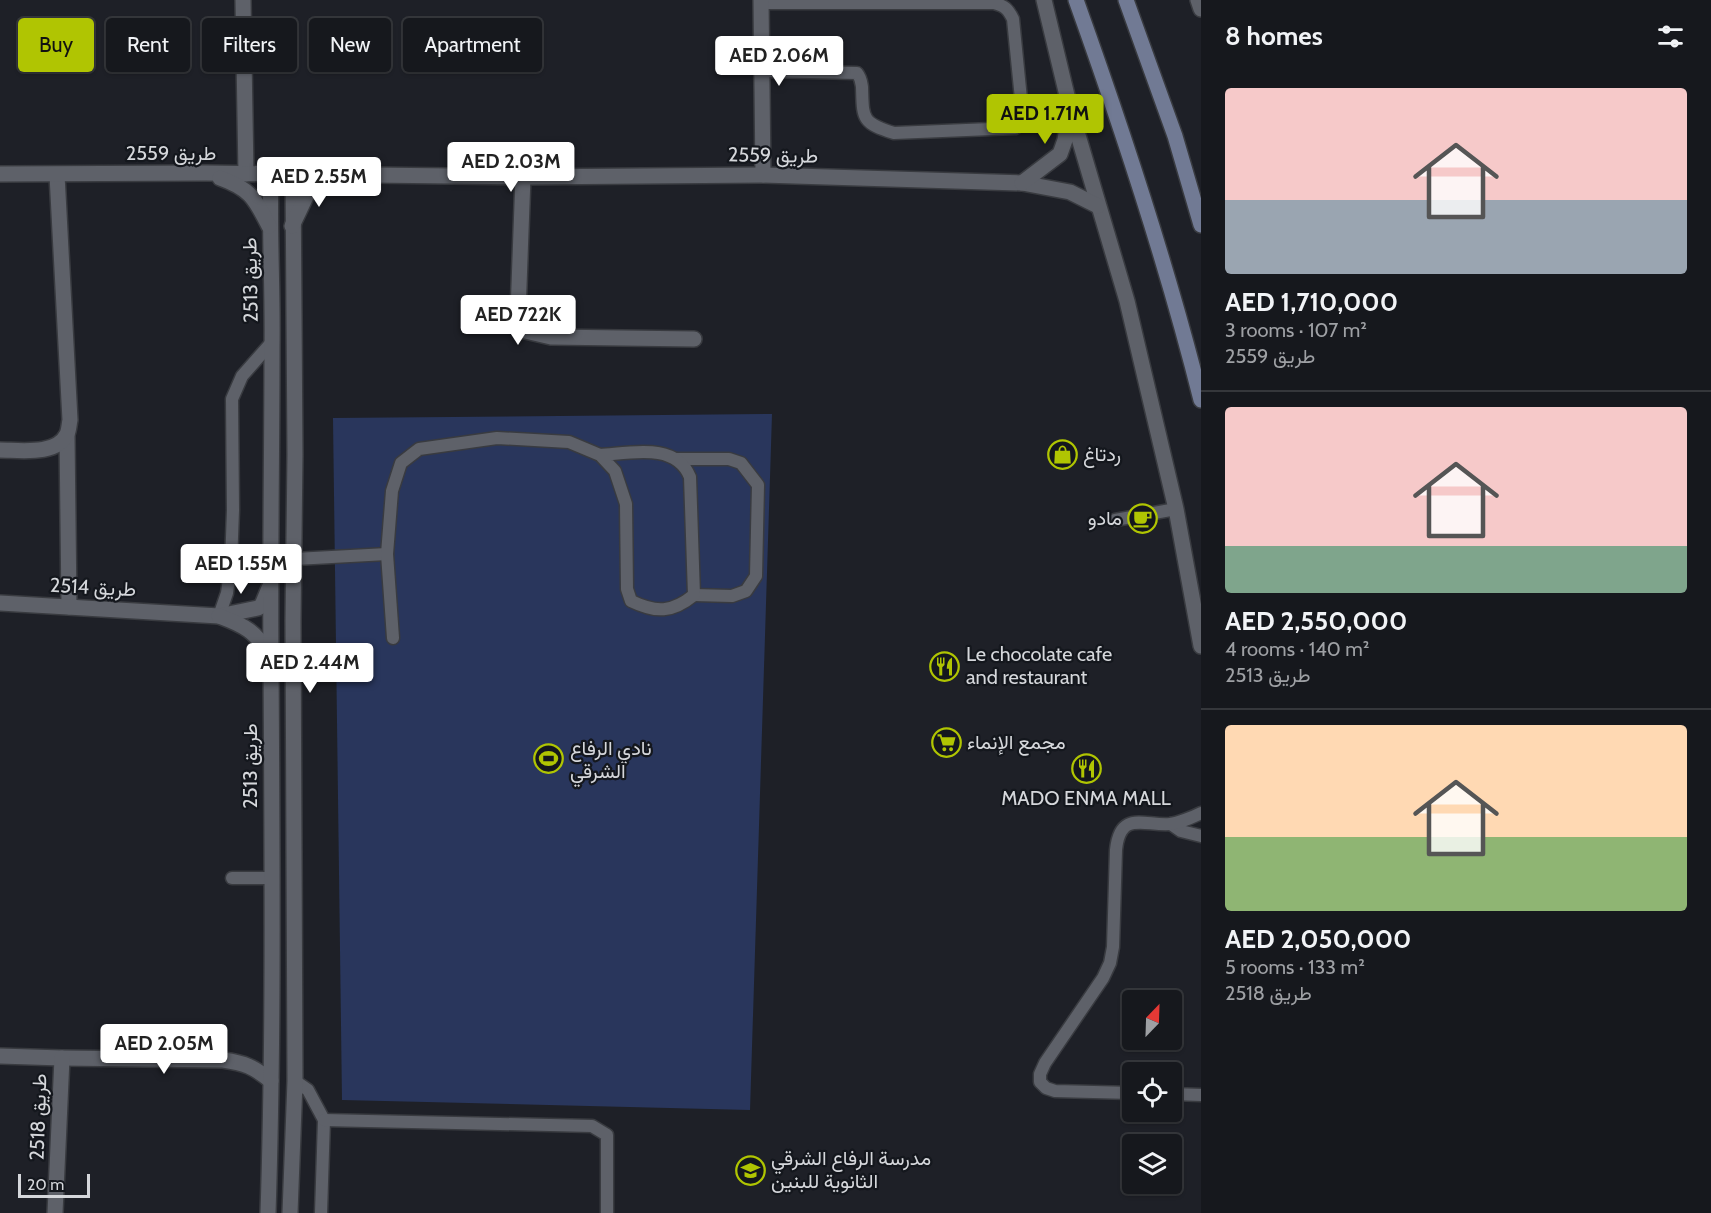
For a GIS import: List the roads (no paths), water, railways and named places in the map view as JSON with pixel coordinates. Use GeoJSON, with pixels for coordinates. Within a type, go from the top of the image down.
{"type":"FeatureCollection","features":[{"type":"Feature","properties":{"kind":"main road"},"geometry":{"type":"LineString","coordinates":[[1076,0],[1130,157],[1185,337],[1201,400]]}},
{"type":"Feature","properties":{"kind":"main road"},"geometry":{"type":"LineString","coordinates":[[1126,0],[1175,136],[1201,225]]}},
{"type":"Feature","properties":{"kind":"street"},"geometry":{"type":"LineString","coordinates":[[243,0],[246,174]]}},
{"type":"Feature","properties":{"kind":"street"},"geometry":{"type":"LineString","coordinates":[[1044,0],[1070,108],[1127,301],[1176,508],[1201,646]]}},
{"type":"Feature","properties":{"kind":"street"},"geometry":{"type":"LineString","coordinates":[[1198,0],[1201,9]]}},
{"type":"Feature","properties":{"kind":"street"},"geometry":{"type":"LineString","coordinates":[[761,2],[763,175]]}},
{"type":"Feature","properties":{"kind":"street"},"geometry":{"type":"LineString","coordinates":[[1022,183],[1060,154],[1065,140],[1070,108]]}},
{"type":"Feature","properties":{"kind":"street"},"geometry":{"type":"LineString","coordinates":[[206,173],[240,186],[257,202],[270,226]]}},
{"type":"Feature","properties":{"kind":"street","name":"طريق 2559"},"geometry":{"type":"LineString","coordinates":[[0,174],[206,173],[523,177],[763,175],[1022,183],[1070,192],[1098,206]]}},
{"type":"Feature","properties":{"kind":"street","name":"طريق 2513"},"geometry":{"type":"LineString","coordinates":[[268,1213],[272,879],[271,174]]}},
{"type":"Feature","properties":{"kind":"street"},"geometry":{"type":"LineString","coordinates":[[292,226],[312,184],[319,178],[331,174]]}},
{"type":"Feature","properties":{"kind":"street"},"geometry":{"type":"LineString","coordinates":[[57,175],[70,420],[67,435],[69,607]]}},
{"type":"Feature","properties":{"kind":"street"},"geometry":{"type":"LineString","coordinates":[[290,1213],[295,1081],[293,175]]}},
{"type":"Feature","properties":{"kind":"street"},"geometry":{"type":"LineString","coordinates":[[523,177],[518,314],[521,330],[551,337],[694,339]]}},
{"type":"Feature","properties":{"kind":"street"},"geometry":{"type":"LineString","coordinates":[[0,450],[44,450],[61,443],[67,435]]}},
{"type":"Feature","properties":{"kind":"street","name":"طريق 2514"},"geometry":{"type":"LineString","coordinates":[[0,603],[219,616],[258,608],[262,605],[271,582]]}},
{"type":"Feature","properties":{"kind":"street","name":"طريق 2514"},"geometry":{"type":"LineString","coordinates":[[219,616],[241,624],[261,642],[271,655]]}},
{"type":"Feature","properties":{"kind":"street"},"geometry":{"type":"LineString","coordinates":[[271,621],[293,621]]}},
{"type":"Feature","properties":{"kind":"street","name":"طريق 2518"},"geometry":{"type":"LineString","coordinates":[[0,1056],[223,1060],[247,1064],[271,1081]]}},
{"type":"Feature","properties":{"kind":"street","name":"طريق 2518"},"geometry":{"type":"LineString","coordinates":[[56,1213],[62,1058]]}},
{"type":"Feature","properties":{"kind":"lane"},"geometry":{"type":"LineString","coordinates":[[761,2],[994,3],[1004,6],[1013,19],[1023,119],[1015,128],[894,133],[869,123],[863,115],[861,80],[857,74],[762,71]]}},
{"type":"Feature","properties":{"kind":"lane"},"geometry":{"type":"LineString","coordinates":[[219,616],[227,593],[231,564],[232,399],[242,376],[272,342]]}},
{"type":"Feature","properties":{"kind":"lane"},"geometry":{"type":"LineString","coordinates":[[393,638],[387,554],[392,491],[401,463],[419,449],[497,438],[569,442],[600,455],[615,471],[626,504],[627,589],[631,601],[646,608],[668,610],[684,603],[694,595],[732,596],[746,591],[756,576],[758,485],[741,463],[729,459],[676,459],[654,452],[600,455]]}},
{"type":"Feature","properties":{"kind":"lane"},"geometry":{"type":"LineString","coordinates":[[676,459],[686,468],[690,477],[694,595]]}},
{"type":"Feature","properties":{"kind":"lane"},"geometry":{"type":"LineString","coordinates":[[1115,520],[1176,508]]}},
{"type":"Feature","properties":{"kind":"lane"},"geometry":{"type":"LineString","coordinates":[[295,559],[387,554]]}},
{"type":"Feature","properties":{"kind":"lane"},"geometry":{"type":"LineString","coordinates":[[1122,1093],[1046,1089],[1040,1082],[1040,1074],[1044,1063],[1103,978],[1110,963],[1113,947],[1117,839],[1122,829],[1131,823],[1142,821],[1171,824],[1201,813]]}},
{"type":"Feature","properties":{"kind":"lane"},"geometry":{"type":"LineString","coordinates":[[1171,824],[1181,831],[1201,836]]}},
{"type":"Feature","properties":{"kind":"lane"},"geometry":{"type":"LineString","coordinates":[[232,878],[272,879]]}},
{"type":"Feature","properties":{"kind":"lane"},"geometry":{"type":"LineString","coordinates":[[295,1081],[308,1090],[324,1120],[321,1213]]}},
{"type":"Feature","properties":{"kind":"lane"},"geometry":{"type":"LineString","coordinates":[[1182,1095],[1201,1095]]}},
{"type":"Feature","properties":{"kind":"lane"},"geometry":{"type":"LineString","coordinates":[[324,1120],[592,1126],[607,1135],[607,1213]]}},
{"type":"Feature","properties":{"kind":"place","name":"ردتاغ"},"geometry":{"type":"Point","coordinates":[1062,454]}},
{"type":"Feature","properties":{"kind":"place","name":"مادو"},"geometry":{"type":"Point","coordinates":[1143,518]}},
{"type":"Feature","properties":{"kind":"place","name":"Le chocolate cafe and restaurant"},"geometry":{"type":"Point","coordinates":[945,666]}},
{"type":"Feature","properties":{"kind":"place","name":"مجمع الإنماء"},"geometry":{"type":"Point","coordinates":[946,742]}},
{"type":"Feature","properties":{"kind":"place","name":"نادي الرفاع الشرقي"},"geometry":{"type":"Point","coordinates":[549,759]}},
{"type":"Feature","properties":{"kind":"place","name":"MADO ENMA MALL"},"geometry":{"type":"Point","coordinates":[1086,768]}},
{"type":"Feature","properties":{"kind":"place","name":"مدرسة الرفاع الشرقي الثانوية للبنين"},"geometry":{"type":"Point","coordinates":[750,1170]}}]}
